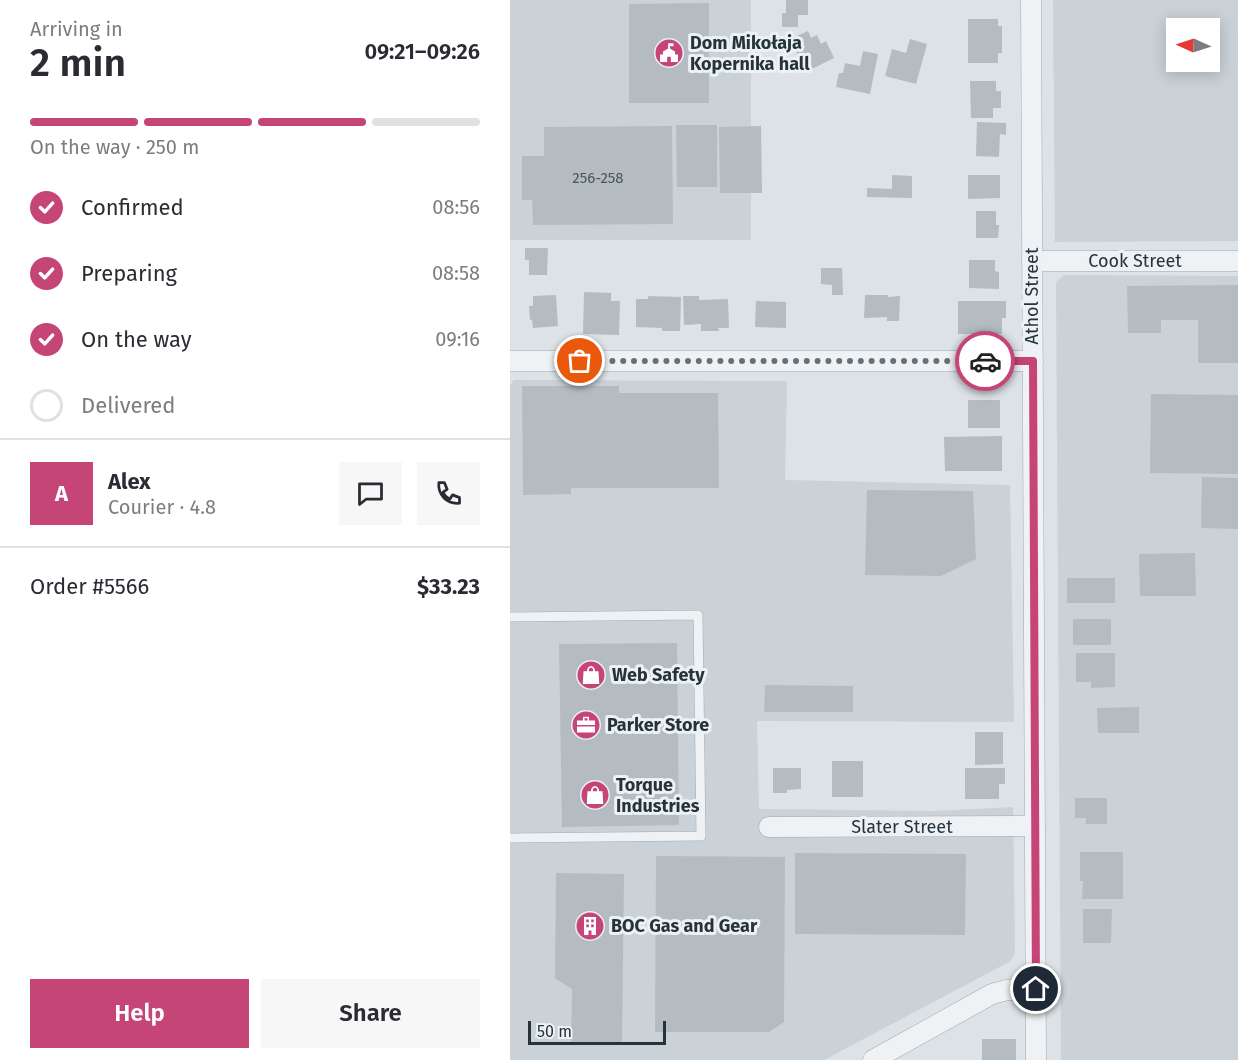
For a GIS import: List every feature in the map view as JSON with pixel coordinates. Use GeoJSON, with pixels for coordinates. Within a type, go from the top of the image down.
{"type":"FeatureCollection","features":[{"type":"Feature","properties":{"kind":"street","name":"Athol Street"},"geometry":{"type":"LineString","coordinates":[[1031,0],[1036,1060]]}},
{"type":"Feature","properties":{"kind":"street","name":"Cook Street"},"geometry":{"type":"LineString","coordinates":[[1032,261],[1238,261]]}},
{"type":"Feature","properties":{"kind":"street"},"geometry":{"type":"LineString","coordinates":[[510,361],[1033,361]]}},
{"type":"Feature","properties":{"kind":"street","name":"Slater Street"},"geometry":{"type":"LineString","coordinates":[[769,827],[1035,826]]}},
{"type":"Feature","properties":{"kind":"street"},"geometry":{"type":"LineString","coordinates":[[873,1060],[992,994],[1007,990],[1036,989]]}},
{"type":"Feature","properties":{"kind":"lane"},"geometry":{"type":"LineString","coordinates":[[510,617],[698,615],[701,836],[510,838]]}},
{"type":"Feature","properties":{"kind":"shaded area"},"geometry":{"type":"Polygon","coordinates":[[[510,0],[751,0],[751,240],[510,240],[510,0]]]}},
{"type":"Feature","properties":{"kind":"shaded area"},"geometry":{"type":"Polygon","coordinates":[[[1053,0],[1238,0],[1238,241],[1055,242],[1053,0]]]}},
{"type":"Feature","properties":{"kind":"shaded area"},"geometry":{"type":"Polygon","coordinates":[[[1064,275],[1238,276],[1238,1060],[1061,1060],[1056,282],[1064,275]]]}},
{"type":"Feature","properties":{"kind":"shaded area"},"geometry":{"type":"Polygon","coordinates":[[[514,380],[787,381],[785,480],[1010,485],[1014,722],[757,721],[759,809],[936,811],[1013,807],[1015,953],[1011,961],[824,1060],[510,1060],[510,385],[514,380]]]}},
{"type":"Feature","properties":{"kind":"building"},"geometry":{"type":"Polygon","coordinates":[[[786,0],[808,0],[808,15],[798,15],[798,27],[782,27],[782,13],[786,13],[786,0]]]}},
{"type":"Feature","properties":{"kind":"building","name":"Dom Mikołaja Kopernika hall"},"geometry":{"type":"Polygon","coordinates":[[[709,3],[709,103],[629,103],[629,4],[709,3]]]}},
{"type":"Feature","properties":{"kind":"building"},"geometry":{"type":"Polygon","coordinates":[[[968,19],[998,19],[998,26],[1002,26],[1002,53],[998,53],[998,63],[968,63],[968,19]]]}},
{"type":"Feature","properties":{"kind":"building"},"geometry":{"type":"Polygon","coordinates":[[[808,31],[811,38],[817,35],[821,44],[826,41],[834,58],[806,72],[790,39],[808,31]]]}},
{"type":"Feature","properties":{"kind":"building"},"geometry":{"type":"Polygon","coordinates":[[[910,39],[927,44],[916,84],[885,76],[892,49],[906,53],[910,39]]]}},
{"type":"Feature","properties":{"kind":"building"},"geometry":{"type":"Polygon","coordinates":[[[863,51],[878,54],[870,94],[836,87],[839,73],[843,73],[845,63],[860,66],[863,51]]]}},
{"type":"Feature","properties":{"kind":"building"},"geometry":{"type":"Polygon","coordinates":[[[970,81],[996,81],[996,91],[1001,91],[1001,108],[993,108],[993,118],[971,118],[970,81]]]}},
{"type":"Feature","properties":{"kind":"building"},"geometry":{"type":"Polygon","coordinates":[[[977,122],[1006,123],[1006,135],[1000,134],[999,157],[976,156],[977,122]]]}},
{"type":"Feature","properties":{"kind":"building"},"geometry":{"type":"Polygon","coordinates":[[[676,125],[717,125],[717,187],[677,187],[676,125]]]}},
{"type":"Feature","properties":{"kind":"building"},"geometry":{"type":"Polygon","coordinates":[[[672,126],[673,224],[533,225],[532,200],[522,200],[522,156],[544,156],[544,127],[672,126]]]}},
{"type":"Feature","properties":{"kind":"building"},"geometry":{"type":"Polygon","coordinates":[[[761,126],[762,193],[720,193],[719,127],[761,126]]]}},
{"type":"Feature","properties":{"kind":"building"},"geometry":{"type":"Polygon","coordinates":[[[892,175],[912,176],[912,198],[867,197],[867,188],[892,189],[892,175]]]}},
{"type":"Feature","properties":{"kind":"building"},"geometry":{"type":"Polygon","coordinates":[[[968,175],[1000,175],[1000,198],[968,199],[968,175]]]}},
{"type":"Feature","properties":{"kind":"building"},"geometry":{"type":"Polygon","coordinates":[[[976,211],[996,211],[996,225],[999,225],[998,238],[976,238],[976,211]]]}},
{"type":"Feature","properties":{"kind":"building"},"geometry":{"type":"Polygon","coordinates":[[[525,248],[548,248],[547,275],[529,275],[529,260],[525,260],[525,248]]]}},
{"type":"Feature","properties":{"kind":"building"},"geometry":{"type":"Polygon","coordinates":[[[969,260],[995,260],[995,271],[999,272],[999,289],[969,288],[969,260]]]}},
{"type":"Feature","properties":{"kind":"building"},"geometry":{"type":"Polygon","coordinates":[[[821,268],[842,268],[843,295],[832,295],[832,285],[821,284],[821,268]]]}},
{"type":"Feature","properties":{"kind":"building"},"geometry":{"type":"Polygon","coordinates":[[[1238,285],[1238,363],[1198,363],[1198,320],[1161,320],[1161,333],[1128,333],[1127,286],[1238,285]]]}},
{"type":"Feature","properties":{"kind":"building"},"geometry":{"type":"Polygon","coordinates":[[[584,292],[611,293],[611,301],[620,301],[619,335],[583,334],[584,292]]]}},
{"type":"Feature","properties":{"kind":"building"},"geometry":{"type":"Polygon","coordinates":[[[556,295],[558,326],[533,328],[529,306],[533,306],[533,296],[556,295]]]}},
{"type":"Feature","properties":{"kind":"building"},"geometry":{"type":"Polygon","coordinates":[[[865,295],[900,296],[899,321],[887,321],[887,317],[864,318],[865,295]]]}},
{"type":"Feature","properties":{"kind":"building"},"geometry":{"type":"Polygon","coordinates":[[[648,296],[681,297],[680,331],[636,327],[636,299],[648,299],[648,296]]]}},
{"type":"Feature","properties":{"kind":"building"},"geometry":{"type":"Polygon","coordinates":[[[683,296],[699,296],[699,300],[728,299],[729,328],[718,328],[719,331],[701,331],[701,324],[684,325],[683,296]]]}},
{"type":"Feature","properties":{"kind":"building"},"geometry":{"type":"Polygon","coordinates":[[[756,301],[786,302],[786,328],[755,327],[756,301]]]}},
{"type":"Feature","properties":{"kind":"building"},"geometry":{"type":"Polygon","coordinates":[[[958,301],[1006,301],[1006,318],[1002,318],[1002,334],[958,334],[958,301]]]}},
{"type":"Feature","properties":{"kind":"building"},"geometry":{"type":"Polygon","coordinates":[[[522,386],[619,386],[619,393],[718,393],[719,488],[571,488],[571,494],[523,495],[522,386]]]}},
{"type":"Feature","properties":{"kind":"building"},"geometry":{"type":"Polygon","coordinates":[[[1151,394],[1238,395],[1238,474],[1150,473],[1151,394]]]}},
{"type":"Feature","properties":{"kind":"building"},"geometry":{"type":"Polygon","coordinates":[[[968,400],[1000,400],[1000,428],[968,428],[968,400]]]}},
{"type":"Feature","properties":{"kind":"building"},"geometry":{"type":"Polygon","coordinates":[[[1002,436],[1002,471],[945,471],[944,437],[1002,436]]]}},
{"type":"Feature","properties":{"kind":"building"},"geometry":{"type":"Polygon","coordinates":[[[1202,477],[1238,478],[1238,529],[1201,528],[1202,477]]]}},
{"type":"Feature","properties":{"kind":"building"},"geometry":{"type":"Polygon","coordinates":[[[867,490],[973,491],[976,559],[941,576],[865,575],[867,490]]]}},
{"type":"Feature","properties":{"kind":"building"},"geometry":{"type":"Polygon","coordinates":[[[1195,553],[1196,596],[1140,596],[1139,554],[1195,553]]]}},
{"type":"Feature","properties":{"kind":"building"},"geometry":{"type":"Polygon","coordinates":[[[1067,578],[1115,578],[1115,603],[1067,603],[1067,578]]]}},
{"type":"Feature","properties":{"kind":"building"},"geometry":{"type":"Polygon","coordinates":[[[1073,619],[1111,619],[1111,645],[1073,645],[1073,619]]]}},
{"type":"Feature","properties":{"kind":"building"},"geometry":{"type":"Polygon","coordinates":[[[677,643],[679,825],[562,827],[559,644],[677,643]]]}},
{"type":"Feature","properties":{"kind":"building"},"geometry":{"type":"Polygon","coordinates":[[[1076,653],[1115,653],[1115,687],[1091,688],[1091,682],[1076,682],[1076,653]]]}},
{"type":"Feature","properties":{"kind":"building"},"geometry":{"type":"Polygon","coordinates":[[[765,685],[853,686],[853,712],[764,712],[765,685]]]}},
{"type":"Feature","properties":{"kind":"building"},"geometry":{"type":"Polygon","coordinates":[[[1139,707],[1139,733],[1098,733],[1097,708],[1139,707]]]}},
{"type":"Feature","properties":{"kind":"building"},"geometry":{"type":"Polygon","coordinates":[[[975,732],[1003,732],[1003,764],[975,765],[975,732]]]}},
{"type":"Feature","properties":{"kind":"building"},"geometry":{"type":"Polygon","coordinates":[[[832,761],[863,761],[863,797],[832,797],[832,761]]]}},
{"type":"Feature","properties":{"kind":"building"},"geometry":{"type":"Polygon","coordinates":[[[773,768],[801,768],[801,789],[787,790],[787,793],[773,793],[773,768]]]}},
{"type":"Feature","properties":{"kind":"building"},"geometry":{"type":"Polygon","coordinates":[[[965,768],[1005,768],[1005,784],[999,784],[999,799],[965,799],[965,768]]]}},
{"type":"Feature","properties":{"kind":"building"},"geometry":{"type":"Polygon","coordinates":[[[1075,798],[1107,798],[1107,824],[1086,824],[1086,818],[1075,818],[1075,798]]]}},
{"type":"Feature","properties":{"kind":"building"},"geometry":{"type":"Polygon","coordinates":[[[1080,852],[1123,852],[1123,899],[1082,899],[1080,852]]]}},
{"type":"Feature","properties":{"kind":"building"},"geometry":{"type":"Polygon","coordinates":[[[795,853],[966,854],[965,935],[795,934],[795,853]]]}},
{"type":"Feature","properties":{"kind":"building"},"geometry":{"type":"Polygon","coordinates":[[[656,856],[785,857],[784,1022],[769,1032],[655,1032],[656,856]]]}},
{"type":"Feature","properties":{"kind":"building","name":"BOC Gas and Gear"},"geometry":{"type":"Polygon","coordinates":[[[556,873],[624,874],[622,1045],[571,1045],[572,989],[555,978],[556,873]]]}},
{"type":"Feature","properties":{"kind":"building"},"geometry":{"type":"Polygon","coordinates":[[[1083,909],[1112,909],[1111,943],[1083,943],[1083,909]]]}},
{"type":"Feature","properties":{"kind":"building"},"geometry":{"type":"Polygon","coordinates":[[[982,1039],[1016,1039],[1016,1060],[982,1060],[982,1039]]]}},
{"type":"Feature","properties":{"kind":"way so far"},"geometry":{"type":"LineString","coordinates":[[580,361],[985,361]]}},
{"type":"Feature","properties":{"kind":"place","name":"Dom Mikołaja Kopernika hall"},"geometry":{"type":"Point","coordinates":[669,53]}},
{"type":"Feature","properties":{"kind":"place","name":"Web Safety"},"geometry":{"type":"Point","coordinates":[591,675]}},
{"type":"Feature","properties":{"kind":"place","name":"Parker Store"},"geometry":{"type":"Point","coordinates":[586,725]}},
{"type":"Feature","properties":{"kind":"place","name":"Torque Industries"},"geometry":{"type":"Point","coordinates":[595,795]}},
{"type":"Feature","properties":{"kind":"place","name":"BOC Gas and Gear"},"geometry":{"type":"Point","coordinates":[590,926]}},
{"type":"Feature","properties":{"kind":"route"},"geometry":{"type":"LineString","coordinates":[[985,361],[1033,361],[1036,989]]}}]}
